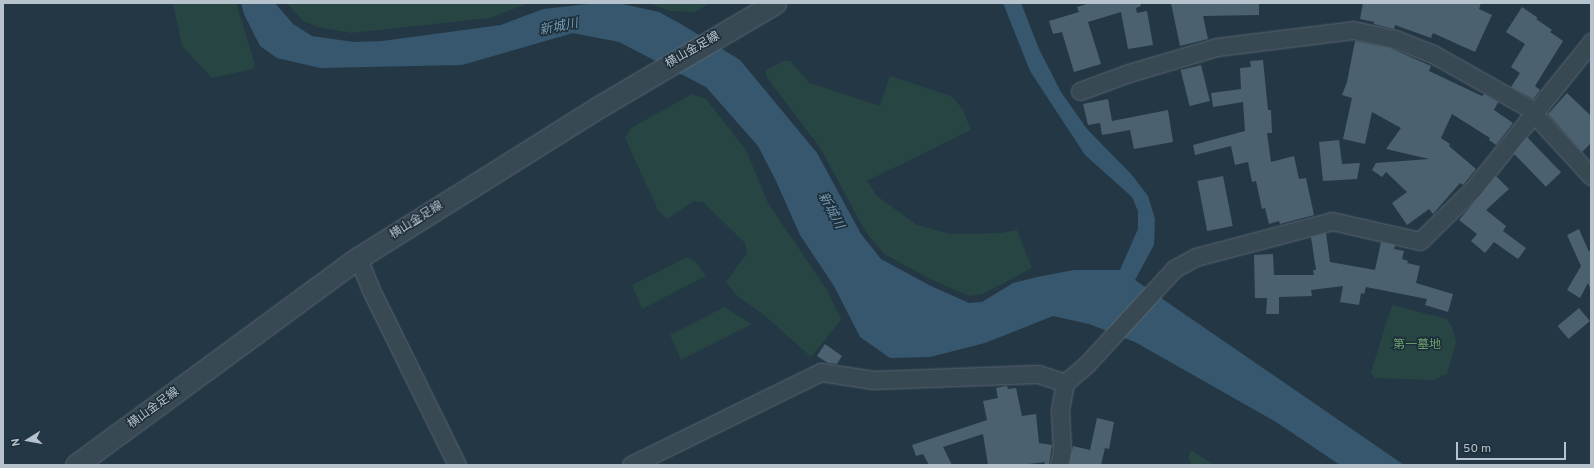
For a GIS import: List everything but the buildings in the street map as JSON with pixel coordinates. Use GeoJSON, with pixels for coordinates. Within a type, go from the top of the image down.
{"type":"FeatureCollection","features":[{"type":"Feature","properties":{"kind":"street","name":"横山金足線"},"geometry":{"type":"LineString","coordinates":[[76,465],[358,258],[602,105],[775,3]]}},
{"type":"Feature","properties":{"kind":"street"},"geometry":{"type":"LineString","coordinates":[[1080,91],[1129,73],[1217,47],[1353,30],[1395,39],[1433,54],[1534,112],[1591,176]]}},
{"type":"Feature","properties":{"kind":"street"},"geometry":{"type":"LineString","coordinates":[[1059,465],[1062,451],[1060,410],[1065,383],[1087,364],[1174,269],[1196,257],[1332,221],[1420,241],[1473,188],[1591,42]]}},
{"type":"Feature","properties":{"kind":"street"},"geometry":{"type":"LineString","coordinates":[[358,258],[370,288],[457,465]]}},
{"type":"Feature","properties":{"kind":"street"},"geometry":{"type":"LineString","coordinates":[[630,465],[821,372],[873,380],[1038,374],[1065,383]]}},
{"type":"Feature","properties":{"kind":"green space"},"geometry":{"type":"Polygon","coordinates":[[[173,3],[236,3],[255,64],[253,69],[212,78],[182,46],[173,3]]]}},
{"type":"Feature","properties":{"kind":"green space"},"geometry":{"type":"Polygon","coordinates":[[[287,3],[529,3],[490,18],[351,33],[318,27],[303,21],[287,3]]]}},
{"type":"Feature","properties":{"kind":"green space"},"geometry":{"type":"Polygon","coordinates":[[[648,3],[710,3],[695,12],[670,11],[648,3]]]}},
{"type":"Feature","properties":{"kind":"green space"},"geometry":{"type":"Polygon","coordinates":[[[783,61],[790,61],[810,83],[880,106],[890,76],[951,96],[962,108],[971,130],[867,181],[877,196],[917,225],[951,234],[1001,233],[1017,230],[1032,268],[983,294],[969,296],[932,280],[884,254],[865,231],[821,149],[766,76],[766,70],[783,61]]]}},
{"type":"Feature","properties":{"kind":"green space"},"geometry":{"type":"Polygon","coordinates":[[[692,94],[706,99],[746,150],[768,203],[827,290],[840,317],[841,320],[811,357],[764,315],[736,295],[726,282],[747,253],[745,243],[703,202],[694,201],[667,219],[658,210],[625,138],[631,128],[692,94]]]}},
{"type":"Feature","properties":{"kind":"green space"},"geometry":{"type":"Polygon","coordinates":[[[687,257],[697,263],[706,276],[642,309],[632,285],[687,257]]]}},
{"type":"Feature","properties":{"kind":"green space","name":"第一墓地"},"geometry":{"type":"Polygon","coordinates":[[[1392,305],[1447,319],[1453,329],[1456,343],[1447,374],[1433,380],[1375,378],[1371,372],[1392,305]]]}},
{"type":"Feature","properties":{"kind":"green space"},"geometry":{"type":"Polygon","coordinates":[[[724,307],[752,324],[681,360],[670,335],[724,307]]]}},
{"type":"Feature","properties":{"kind":"green space"},"geometry":{"type":"Polygon","coordinates":[[[1191,450],[1214,465],[1192,465],[1188,458],[1191,450]]]}},
{"type":"Feature","properties":{"kind":"water","name":"新城川"},"geometry":{"type":"Polygon","coordinates":[[[241,3],[275,3],[293,24],[312,36],[354,42],[382,41],[501,25],[543,9],[597,3],[618,3],[659,12],[740,60],[817,153],[861,234],[881,259],[929,285],[969,303],[982,302],[1013,283],[1037,277],[1074,270],[1120,270],[1138,229],[1138,211],[1132,197],[1085,155],[1030,71],[1003,3],[1021,3],[1039,49],[1061,92],[1087,129],[1132,175],[1148,196],[1155,219],[1154,245],[1135,280],[1404,465],[1340,465],[1276,422],[1135,342],[1089,324],[1053,316],[985,343],[930,357],[890,358],[860,337],[834,286],[800,235],[776,181],[758,146],[706,87],[619,42],[573,33],[462,65],[320,68],[277,58],[260,46],[244,14],[241,3]]]}}]}
